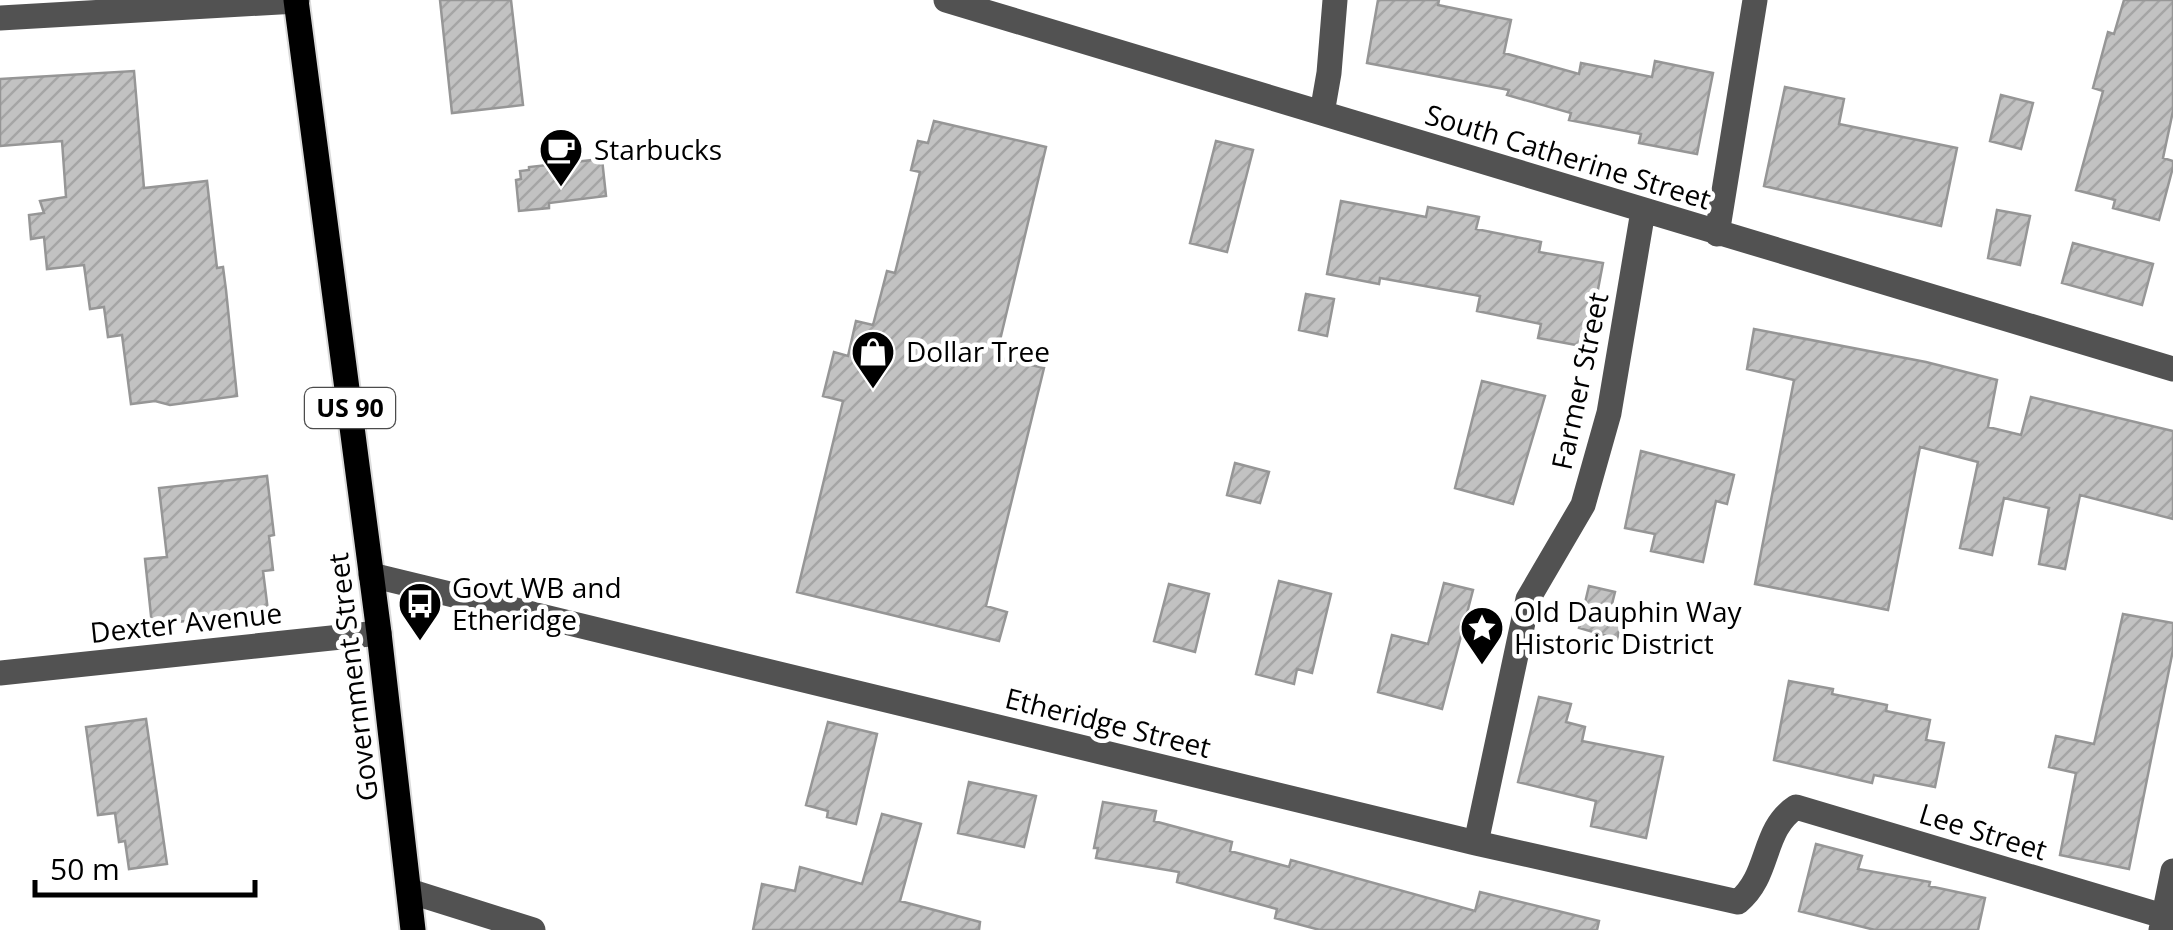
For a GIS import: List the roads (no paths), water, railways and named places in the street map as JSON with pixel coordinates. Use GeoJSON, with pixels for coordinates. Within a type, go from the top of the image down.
{"type":"FeatureCollection","features":[{"type":"Feature","properties":{"kind":"main road","name":"Government Street"},"geometry":{"type":"LineString","coordinates":[[296,1],[372,576],[413,930]]}},
{"type":"Feature","properties":{"kind":"street","name":"South Catherine Street"},"geometry":{"type":"LineString","coordinates":[[946,0],[2173,369]]}},
{"type":"Feature","properties":{"kind":"street"},"geometry":{"type":"LineString","coordinates":[[1322,113],[1330,73],[1334,0]]}},
{"type":"Feature","properties":{"kind":"street"},"geometry":{"type":"LineString","coordinates":[[1718,234],[1756,0]]}},
{"type":"Feature","properties":{"kind":"street"},"geometry":{"type":"LineString","coordinates":[[0,18],[296,1]]}},
{"type":"Feature","properties":{"kind":"street","name":"Farmer Street"},"geometry":{"type":"LineString","coordinates":[[1476,842],[1528,600],[1584,505],[1609,413],[1643,211]]}},
{"type":"Feature","properties":{"kind":"street","name":"Etheridge Street"},"geometry":{"type":"LineString","coordinates":[[372,576],[1738,902],[1754,889],[1779,818]]}},
{"type":"Feature","properties":{"kind":"street","name":"Dexter Avenue"},"geometry":{"type":"LineString","coordinates":[[0,673],[379,633]]}},
{"type":"Feature","properties":{"kind":"street","name":"Lee Street"},"geometry":{"type":"LineString","coordinates":[[1779,818],[1796,807],[2166,922]]}},
{"type":"Feature","properties":{"kind":"street"},"geometry":{"type":"LineString","coordinates":[[2166,922],[2173,871]]}},
{"type":"Feature","properties":{"kind":"street"},"geometry":{"type":"LineString","coordinates":[[409,891],[533,930]]}},
{"type":"Feature","properties":{"kind":"place","name":"Starbucks"},"geometry":{"type":"Point","coordinates":[561,188]}},
{"type":"Feature","properties":{"kind":"place","name":"Dollar Tree"},"geometry":{"type":"Point","coordinates":[873,390]}},
{"type":"Feature","properties":{"kind":"place","name":"Govt WB and Etheridge"},"geometry":{"type":"Point","coordinates":[420,642]}},
{"type":"Feature","properties":{"kind":"place","name":"Old Dauphin Way Historic District"},"geometry":{"type":"Point","coordinates":[1482,666]}}]}
